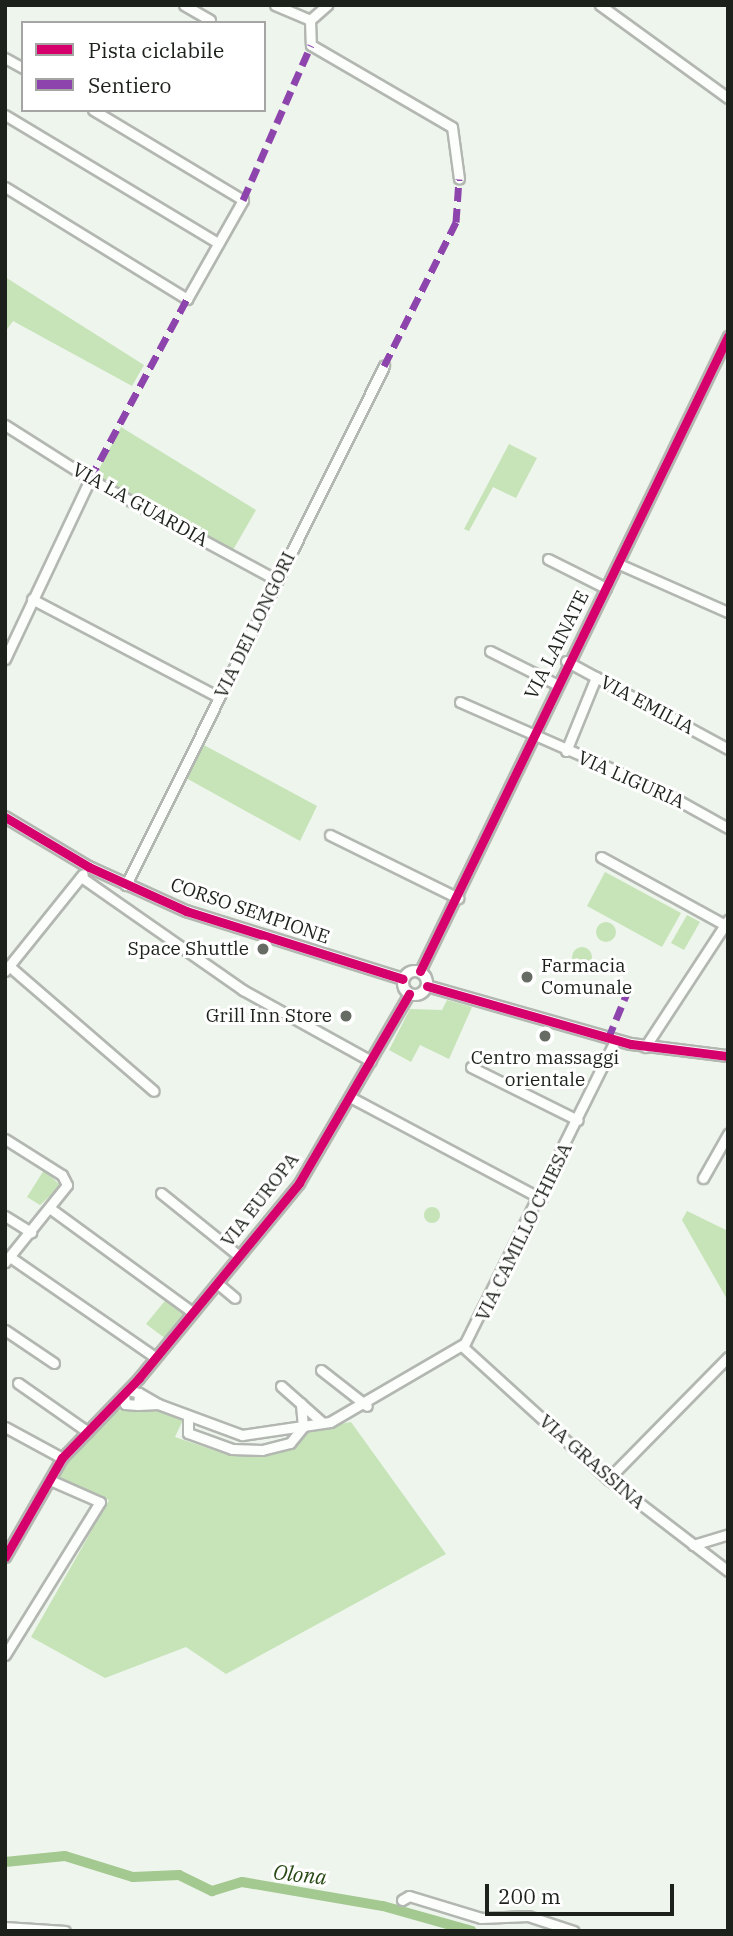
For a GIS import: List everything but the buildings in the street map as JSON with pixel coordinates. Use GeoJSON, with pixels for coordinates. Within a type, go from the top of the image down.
{"type":"FeatureCollection","features":[{"type":"Feature","properties":{"kind":"main road","name":"CORSO SEMPIONE"},"geometry":{"type":"LineString","coordinates":[[5,817],[89,867],[210,920],[403,979]]}},
{"type":"Feature","properties":{"kind":"main road"},"geometry":{"type":"LineString","coordinates":[[427,986],[420,971],[403,979],[409,993],[427,986],[615,1041],[728,1056]]}},
{"type":"Feature","properties":{"kind":"street"},"geometry":{"type":"LineString","coordinates":[[184,5],[210,20]]}},
{"type":"Feature","properties":{"kind":"street"},"geometry":{"type":"LineString","coordinates":[[275,5],[310,20]]}},
{"type":"Feature","properties":{"kind":"street"},"geometry":{"type":"LineString","coordinates":[[310,20],[327,5]]}},
{"type":"Feature","properties":{"kind":"street"},"geometry":{"type":"LineString","coordinates":[[600,5],[728,98]]}},
{"type":"Feature","properties":{"kind":"street"},"geometry":{"type":"LineString","coordinates":[[310,20],[311,45],[452,127],[459,179]]}},
{"type":"Feature","properties":{"kind":"street"},"geometry":{"type":"LineString","coordinates":[[5,58],[21,67]]}},
{"type":"Feature","properties":{"kind":"street"},"geometry":{"type":"LineString","coordinates":[[5,187],[187,299],[243,200],[96,112]]}},
{"type":"Feature","properties":{"kind":"street"},"geometry":{"type":"LineString","coordinates":[[5,115],[218,243]]}},
{"type":"Feature","properties":{"kind":"street","name":"VIA LAINATE"},"geometry":{"type":"LineString","coordinates":[[420,971],[458,898],[554,684],[619,564],[728,336]]}},
{"type":"Feature","properties":{"kind":"street","name":"VIA DEI LONGORI"},"geometry":{"type":"LineString","coordinates":[[126,885],[384,366]]}},
{"type":"Feature","properties":{"kind":"street","name":"VIA LA GUARDIA"},"geometry":{"type":"LineString","coordinates":[[5,425],[90,479],[277,580]]}},
{"type":"Feature","properties":{"kind":"street"},"geometry":{"type":"LineString","coordinates":[[5,659],[90,479]]}},
{"type":"Feature","properties":{"kind":"street"},"geometry":{"type":"LineString","coordinates":[[548,559],[606,588]]}},
{"type":"Feature","properties":{"kind":"street"},"geometry":{"type":"LineString","coordinates":[[619,564],[728,612]]}},
{"type":"Feature","properties":{"kind":"street"},"geometry":{"type":"LineString","coordinates":[[32,599],[200,692],[219,697]]}},
{"type":"Feature","properties":{"kind":"street"},"geometry":{"type":"LineString","coordinates":[[490,651],[554,684]]}},
{"type":"Feature","properties":{"kind":"street","name":"VIA EMILIA"},"geometry":{"type":"LineString","coordinates":[[566,661],[728,749]]}},
{"type":"Feature","properties":{"kind":"street"},"geometry":{"type":"LineString","coordinates":[[566,751],[596,677]]}},
{"type":"Feature","properties":{"kind":"street"},"geometry":{"type":"LineString","coordinates":[[200,692],[214,708]]}},
{"type":"Feature","properties":{"kind":"street","name":"VIA LIGURIA"},"geometry":{"type":"LineString","coordinates":[[460,702],[532,737],[656,788],[728,828]]}},
{"type":"Feature","properties":{"kind":"street"},"geometry":{"type":"LineString","coordinates":[[330,835],[458,898]]}},
{"type":"Feature","properties":{"kind":"street"},"geometry":{"type":"LineString","coordinates":[[601,857],[726,922],[645,1047]]}},
{"type":"Feature","properties":{"kind":"street"},"geometry":{"type":"LineString","coordinates":[[89,867],[7,969],[154,1090]]}},
{"type":"Feature","properties":{"kind":"street"},"geometry":{"type":"LineString","coordinates":[[81,877],[247,992],[371,1061]]}},
{"type":"Feature","properties":{"kind":"street","name":"VIA EUROPA"},"geometry":{"type":"LineString","coordinates":[[5,1557],[62,1458],[108,1410],[132,1392],[155,1357],[299,1183],[409,993]]}},
{"type":"Feature","properties":{"kind":"street","name":"VIA CAMILLO CHIESA"},"geometry":{"type":"LineString","coordinates":[[132,1392],[188,1417],[242,1435],[303,1427],[323,1423],[367,1406],[461,1346],[478,1328],[542,1199],[615,1041]]}},
{"type":"Feature","properties":{"kind":"street"},"geometry":{"type":"LineString","coordinates":[[471,1068],[578,1120]]}},
{"type":"Feature","properties":{"kind":"street"},"geometry":{"type":"LineString","coordinates":[[350,1097],[542,1199]]}},
{"type":"Feature","properties":{"kind":"street"},"geometry":{"type":"LineString","coordinates":[[703,1178],[728,1134]]}},
{"type":"Feature","properties":{"kind":"street"},"geometry":{"type":"LineString","coordinates":[[5,1139],[65,1178],[66,1190],[8,1259],[155,1357]]}},
{"type":"Feature","properties":{"kind":"street"},"geometry":{"type":"LineString","coordinates":[[161,1193],[239,1256]]}},
{"type":"Feature","properties":{"kind":"street"},"geometry":{"type":"LineString","coordinates":[[51,1209],[192,1312]]}},
{"type":"Feature","properties":{"kind":"street"},"geometry":{"type":"LineString","coordinates":[[5,1216],[31,1232]]}},
{"type":"Feature","properties":{"kind":"street"},"geometry":{"type":"LineString","coordinates":[[216,1283],[235,1298]]}},
{"type":"Feature","properties":{"kind":"street"},"geometry":{"type":"LineString","coordinates":[[5,1330],[54,1363]]}},
{"type":"Feature","properties":{"kind":"street","name":"VIA GRASSINA"},"geometry":{"type":"LineString","coordinates":[[461,1346],[608,1479],[728,1571]]}},
{"type":"Feature","properties":{"kind":"street"},"geometry":{"type":"LineString","coordinates":[[608,1479],[728,1357]]}},
{"type":"Feature","properties":{"kind":"street"},"geometry":{"type":"LineString","coordinates":[[321,1370],[367,1406]]}},
{"type":"Feature","properties":{"kind":"street"},"geometry":{"type":"LineString","coordinates":[[18,1383],[88,1432]]}},
{"type":"Feature","properties":{"kind":"street"},"geometry":{"type":"LineString","coordinates":[[281,1386],[323,1423]]}},
{"type":"Feature","properties":{"kind":"street"},"geometry":{"type":"LineString","coordinates":[[132,1392],[134,1406]]}},
{"type":"Feature","properties":{"kind":"street"},"geometry":{"type":"LineString","coordinates":[[132,1392],[134,1406]]}},
{"type":"Feature","properties":{"kind":"street"},"geometry":{"type":"LineString","coordinates":[[188,1417],[188,1433],[241,1450],[286,1446],[303,1427],[300,1403]]}},
{"type":"Feature","properties":{"kind":"street","name":"VIA CAMILLO CHIESA"},"geometry":{"type":"LineString","coordinates":[[134,1406],[158,1404]]}},
{"type":"Feature","properties":{"kind":"street"},"geometry":{"type":"LineString","coordinates":[[108,1410],[134,1406]]}},
{"type":"Feature","properties":{"kind":"street"},"geometry":{"type":"LineString","coordinates":[[5,1427],[62,1458]]}},
{"type":"Feature","properties":{"kind":"street"},"geometry":{"type":"LineString","coordinates":[[5,1655],[100,1502],[50,1480]]}},
{"type":"Feature","properties":{"kind":"street"},"geometry":{"type":"LineString","coordinates":[[693,1545],[728,1534]]}},
{"type":"Feature","properties":{"kind":"street"},"geometry":{"type":"LineString","coordinates":[[402,1900],[409,1896],[481,1918],[528,1916],[574,1931]]}},
{"type":"Feature","properties":{"kind":"street"},"geometry":{"type":"LineString","coordinates":[[5,1927],[65,1931]]}},
{"type":"Feature","properties":{"kind":"green space"},"geometry":{"type":"Polygon","coordinates":[[[5,277],[144,365],[132,386],[13,321],[5,332],[5,277]]]}},
{"type":"Feature","properties":{"kind":"green space"},"geometry":{"type":"Polygon","coordinates":[[[121,427],[256,510],[233,550],[96,475],[121,427]]]}},
{"type":"Feature","properties":{"kind":"green space"},"geometry":{"type":"Polygon","coordinates":[[[509,444],[537,458],[516,498],[493,487],[469,531],[464,529],[509,444]]]}},
{"type":"Feature","properties":{"kind":"green space"},"geometry":{"type":"Polygon","coordinates":[[[202,744],[317,806],[300,841],[186,778],[202,744]]]}},
{"type":"Feature","properties":{"kind":"green space"},"geometry":{"type":"Polygon","coordinates":[[[605,872],[681,913],[662,947],[587,906],[605,872]]]}},
{"type":"Feature","properties":{"kind":"green space"},"geometry":{"type":"Polygon","coordinates":[[[687,915],[700,922],[684,950],[671,943],[687,915]]]}},
{"type":"Feature","properties":{"kind":"green space"},"geometry":{"type":"Polygon","coordinates":[[[606,922],[613,925],[616,932],[613,939],[606,942],[599,939],[596,932],[599,925],[606,922]]]}},
{"type":"Feature","properties":{"kind":"green space"},"geometry":{"type":"Polygon","coordinates":[[[582,947],[589,950],[592,957],[589,964],[582,967],[575,964],[572,957],[575,950],[582,947]]]}},
{"type":"Feature","properties":{"kind":"green space"},"geometry":{"type":"Polygon","coordinates":[[[447,1000],[472,1007],[449,1059],[420,1045],[411,1062],[389,1050],[410,1009],[442,1010],[447,1000]]]}},
{"type":"Feature","properties":{"kind":"green space"},"geometry":{"type":"Polygon","coordinates":[[[44,1170],[61,1186],[40,1205],[27,1197],[44,1170]]]}},
{"type":"Feature","properties":{"kind":"green space"},"geometry":{"type":"Polygon","coordinates":[[[432,1207],[438,1209],[438,1221],[432,1223],[426,1221],[424,1215],[426,1209],[432,1207]]]}},
{"type":"Feature","properties":{"kind":"green space"},"geometry":{"type":"Polygon","coordinates":[[[687,1211],[728,1231],[728,1301],[682,1220],[687,1211]]]}},
{"type":"Feature","properties":{"kind":"green space"},"geometry":{"type":"Polygon","coordinates":[[[168,1297],[189,1312],[166,1339],[146,1324],[168,1297]]]}},
{"type":"Feature","properties":{"kind":"green space"},"geometry":{"type":"Polygon","coordinates":[[[150,1407],[183,1420],[175,1437],[231,1456],[276,1452],[292,1447],[308,1430],[351,1422],[446,1554],[226,1674],[186,1647],[105,1678],[31,1637],[109,1500],[56,1476],[116,1411],[150,1407]]]}},
{"type":"Feature","properties":{"kind":"waterway","name":"Olona"},"geometry":{"type":"LineString","coordinates":[[5,1862],[65,1856],[133,1877],[179,1875],[212,1891],[242,1882],[383,1906],[472,1931]]}},
{"type":"Feature","properties":{"kind":"marked path"},"geometry":{"type":"LineString","coordinates":[[243,200],[311,45]]}},
{"type":"Feature","properties":{"kind":"marked path"},"geometry":{"type":"LineString","coordinates":[[384,366],[456,222],[459,179]]}},
{"type":"Feature","properties":{"kind":"marked path"},"geometry":{"type":"LineString","coordinates":[[90,479],[187,299]]}},
{"type":"Feature","properties":{"kind":"marked path"},"geometry":{"type":"LineString","coordinates":[[608,1039],[629,988]]}},
{"type":"Feature","properties":{"kind":"cycle path"},"geometry":{"type":"LineString","coordinates":[[420,971],[728,336]]}},
{"type":"Feature","properties":{"kind":"cycle path"},"geometry":{"type":"LineString","coordinates":[[5,817],[89,867],[186,911],[403,979]]}},
{"type":"Feature","properties":{"kind":"cycle path"},"geometry":{"type":"LineString","coordinates":[[427,986],[631,1044],[728,1056]]}},
{"type":"Feature","properties":{"kind":"cycle path"},"geometry":{"type":"LineString","coordinates":[[5,1557],[62,1458],[139,1378],[299,1183],[409,994]]}},
{"type":"Feature","properties":{"kind":"place","name":"Space Shuttle"},"geometry":{"type":"Point","coordinates":[263,949]}},
{"type":"Feature","properties":{"kind":"place","name":"Farmacia Comunale"},"geometry":{"type":"Point","coordinates":[527,977]}},
{"type":"Feature","properties":{"kind":"place","name":"Grill Inn Store"},"geometry":{"type":"Point","coordinates":[346,1016]}},
{"type":"Feature","properties":{"kind":"place","name":"Centro massaggi orientale"},"geometry":{"type":"Point","coordinates":[545,1036]}}]}
